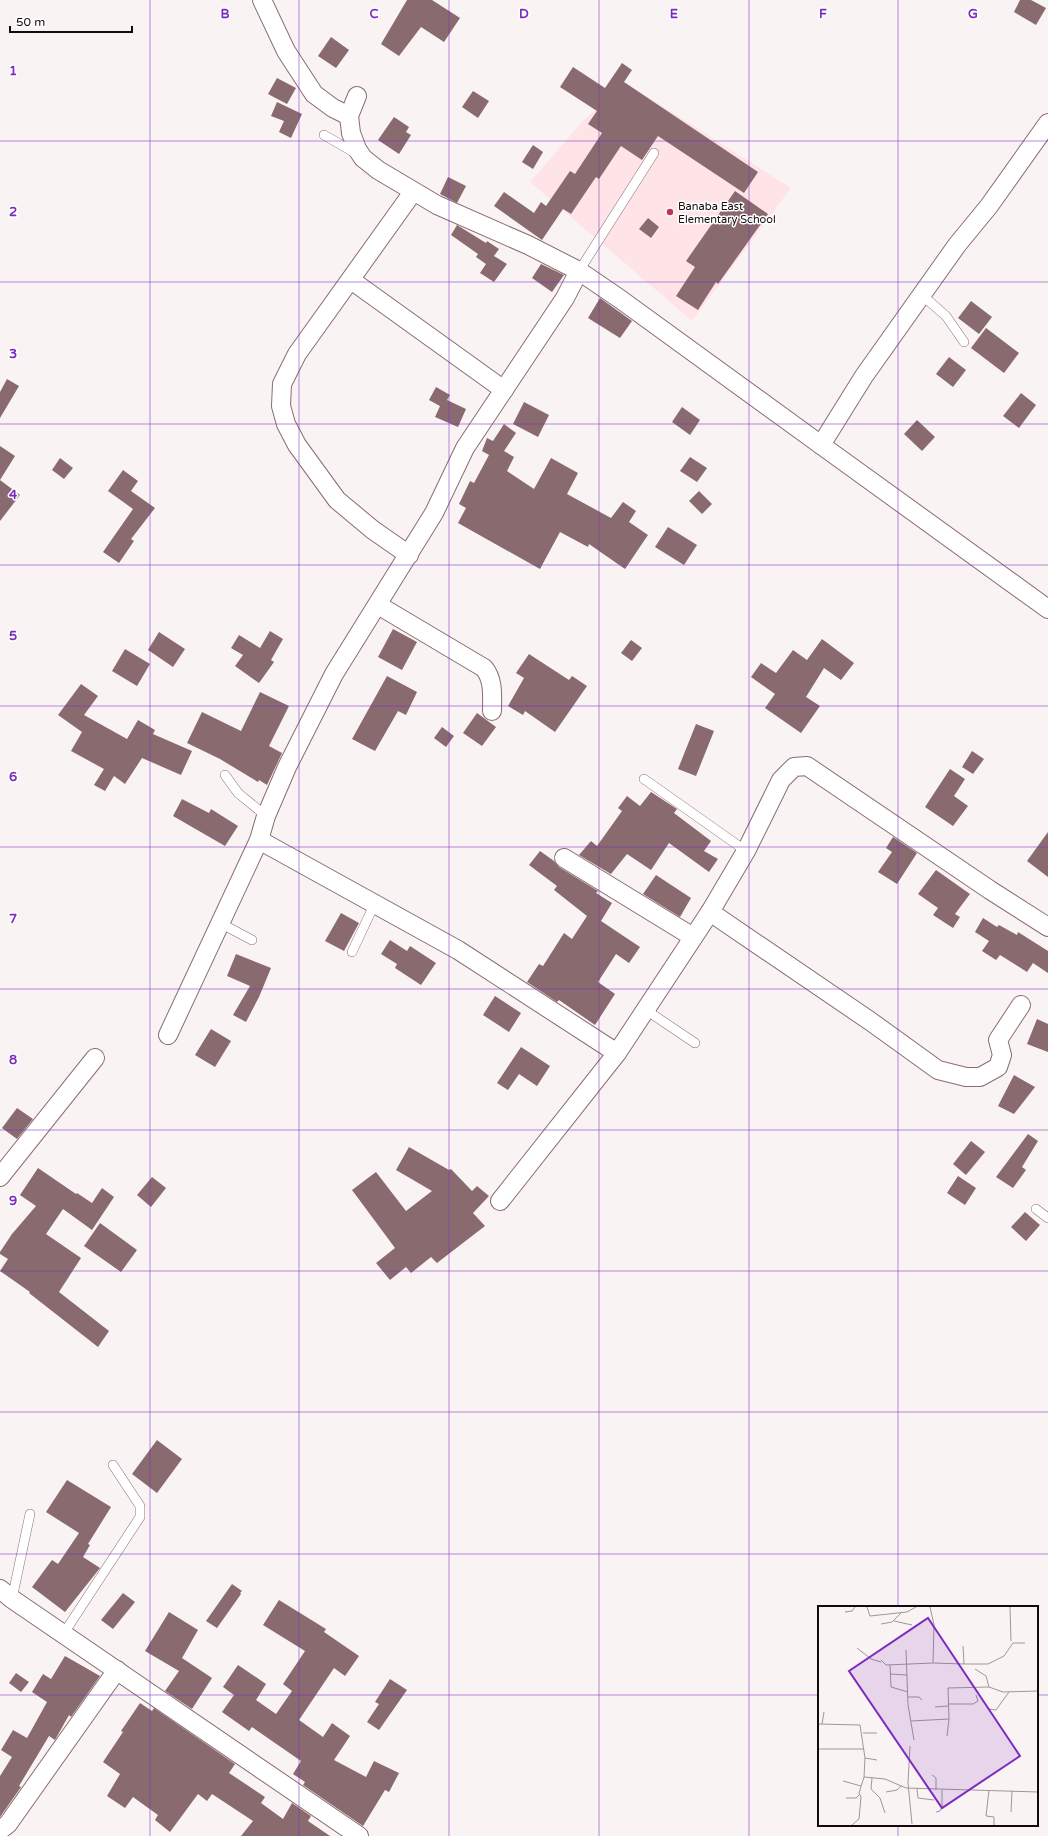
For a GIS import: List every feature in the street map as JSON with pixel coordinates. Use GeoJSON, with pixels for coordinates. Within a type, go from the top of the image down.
{"type":"FeatureCollection","features":[{"type":"Feature","properties":{"kind":"street"},"geometry":{"type":"LineString","coordinates":[[262,0],[286,51],[314,94],[333,108],[349,116]]}},
{"type":"Feature","properties":{"kind":"street"},"geometry":{"type":"LineString","coordinates":[[357,96],[349,116],[351,133],[357,149],[363,158],[378,170],[437,205],[528,245],[579,271],[664,330],[1048,609]]}},
{"type":"Feature","properties":{"kind":"street"},"geometry":{"type":"LineString","coordinates":[[821,445],[864,376],[957,245],[990,206],[1048,123]]}},
{"type":"Feature","properties":{"kind":"street"},"geometry":{"type":"LineString","coordinates":[[409,555],[373,530],[337,500],[297,445],[286,424],[281,406],[282,384],[297,354],[413,192]]}},
{"type":"Feature","properties":{"kind":"street"},"geometry":{"type":"LineString","coordinates":[[168,1035],[259,840],[266,816],[287,767],[324,693],[434,513],[465,448],[565,298],[579,271]]}},
{"type":"Feature","properties":{"kind":"street"},"geometry":{"type":"LineString","coordinates":[[351,280],[504,390]]}},
{"type":"Feature","properties":{"kind":"street"},"geometry":{"type":"LineString","coordinates":[[378,605],[484,668],[489,673],[491,680],[492,711]]}},
{"type":"Feature","properties":{"kind":"street"},"geometry":{"type":"LineString","coordinates":[[500,1201],[617,1053],[710,912],[746,851],[781,780],[794,766],[807,766],[990,890],[1048,927]]}},
{"type":"Feature","properties":{"kind":"street"},"geometry":{"type":"LineString","coordinates":[[259,840],[458,950],[617,1053]]}},
{"type":"Feature","properties":{"kind":"street"},"geometry":{"type":"LineString","coordinates":[[564,858],[610,887],[639,902],[693,937]]}},
{"type":"Feature","properties":{"kind":"street"},"geometry":{"type":"LineString","coordinates":[[710,912],[870,1021],[938,1070],[966,1077],[980,1078],[998,1067],[1002,1055],[998,1040],[1021,1005]]}},
{"type":"Feature","properties":{"kind":"street"},"geometry":{"type":"LineString","coordinates":[[0,1177],[94,1058]]}},
{"type":"Feature","properties":{"kind":"street"},"geometry":{"type":"LineString","coordinates":[[6,1594],[219,1742],[359,1836]]}},
{"type":"Feature","properties":{"kind":"street"},"geometry":{"type":"LineString","coordinates":[[0,1830],[8,1824],[117,1670]]}},
{"type":"Feature","properties":{"kind":"lane"},"geometry":{"type":"LineString","coordinates":[[324,135],[363,158]]}},
{"type":"Feature","properties":{"kind":"lane"},"geometry":{"type":"LineString","coordinates":[[579,271],[654,153]]}},
{"type":"Feature","properties":{"kind":"lane"},"geometry":{"type":"LineString","coordinates":[[922,294],[946,316],[964,342]]}},
{"type":"Feature","properties":{"kind":"lane"},"geometry":{"type":"LineString","coordinates":[[225,775],[243,798],[266,816]]}},
{"type":"Feature","properties":{"kind":"lane"},"geometry":{"type":"LineString","coordinates":[[644,780],[746,851]]}},
{"type":"Feature","properties":{"kind":"lane"},"geometry":{"type":"LineString","coordinates":[[352,952],[375,903]]}},
{"type":"Feature","properties":{"kind":"lane"},"geometry":{"type":"LineString","coordinates":[[220,923],[252,940]]}},
{"type":"Feature","properties":{"kind":"lane"},"geometry":{"type":"LineString","coordinates":[[646,1010],[695,1043]]}},
{"type":"Feature","properties":{"kind":"lane"},"geometry":{"type":"LineString","coordinates":[[1036,1209],[1048,1218]]}},
{"type":"Feature","properties":{"kind":"lane"},"geometry":{"type":"LineString","coordinates":[[64,1633],[140,1517],[140,1506],[113,1465]]}},
{"type":"Feature","properties":{"kind":"lane"},"geometry":{"type":"LineString","coordinates":[[6,1594],[30,1514]]}},
{"type":"Feature","properties":{"kind":"shaded area","name":"Banaba East Elementary School"},"geometry":{"type":"Polygon","coordinates":[[[626,83],[791,188],[692,321],[530,182],[583,121],[626,83]]]}},
{"type":"Feature","properties":{"kind":"building"},"geometry":{"type":"Polygon","coordinates":[[[407,0],[432,0],[460,18],[444,42],[421,27],[399,56],[381,44],[407,0]]]}},
{"type":"Feature","properties":{"kind":"building"},"geometry":{"type":"Polygon","coordinates":[[[1020,0],[1031,0],[1046,8],[1036,25],[1014,12],[1020,0]]]}},
{"type":"Feature","properties":{"kind":"building"},"geometry":{"type":"Polygon","coordinates":[[[331,37],[349,50],[336,68],[318,56],[331,37]]]}},
{"type":"Feature","properties":{"kind":"building"},"geometry":{"type":"Polygon","coordinates":[[[622,63],[632,70],[624,82],[758,172],[744,193],[658,136],[642,160],[621,146],[599,179],[596,177],[571,214],[563,209],[542,240],[494,206],[504,192],[534,213],[541,202],[546,206],[570,171],[575,174],[602,133],[588,124],[597,111],[560,87],[573,67],[605,88],[622,63]]]}},
{"type":"Feature","properties":{"kind":"building"},"geometry":{"type":"Polygon","coordinates":[[[277,78],[296,88],[287,104],[268,94],[277,78]]]}},
{"type":"Feature","properties":{"kind":"building"},"geometry":{"type":"Polygon","coordinates":[[[473,91],[489,101],[478,118],[462,107],[473,91]]]}},
{"type":"Feature","properties":{"kind":"building"},"geometry":{"type":"Polygon","coordinates":[[[277,102],[302,114],[291,138],[279,132],[284,121],[271,116],[277,102]]]}},
{"type":"Feature","properties":{"kind":"building"},"geometry":{"type":"Polygon","coordinates":[[[394,117],[409,127],[406,132],[411,135],[399,154],[378,140],[394,117]]]}},
{"type":"Feature","properties":{"kind":"building"},"geometry":{"type":"Polygon","coordinates":[[[533,145],[543,152],[533,169],[522,162],[533,145]]]}},
{"type":"Feature","properties":{"kind":"building"},"geometry":{"type":"Polygon","coordinates":[[[448,177],[466,186],[457,203],[440,194],[448,177]]]}},
{"type":"Feature","properties":{"kind":"building"},"geometry":{"type":"Polygon","coordinates":[[[735,191],[768,214],[718,284],[716,282],[698,310],[676,296],[695,267],[686,261],[735,191]]]}},
{"type":"Feature","properties":{"kind":"building"},"geometry":{"type":"Polygon","coordinates":[[[648,218],[659,227],[651,238],[639,229],[648,218]]]}},
{"type":"Feature","properties":{"kind":"building"},"geometry":{"type":"Polygon","coordinates":[[[457,225],[486,243],[487,241],[499,249],[494,256],[507,264],[494,282],[480,273],[486,264],[476,257],[478,254],[451,235],[457,225]]]}},
{"type":"Feature","properties":{"kind":"building"},"geometry":{"type":"Polygon","coordinates":[[[541,264],[564,275],[552,292],[532,278],[541,264]]]}},
{"type":"Feature","properties":{"kind":"building"},"geometry":{"type":"Polygon","coordinates":[[[600,298],[632,321],[620,338],[588,318],[600,298]]]}},
{"type":"Feature","properties":{"kind":"building"},"geometry":{"type":"Polygon","coordinates":[[[971,301],[992,317],[979,334],[958,318],[971,301]]]}},
{"type":"Feature","properties":{"kind":"building"},"geometry":{"type":"Polygon","coordinates":[[[986,328],[1019,353],[1004,373],[971,348],[986,328]]]}},
{"type":"Feature","properties":{"kind":"building"},"geometry":{"type":"Polygon","coordinates":[[[949,357],[966,370],[953,387],[936,374],[949,357]]]}},
{"type":"Feature","properties":{"kind":"building"},"geometry":{"type":"Polygon","coordinates":[[[7,379],[19,386],[0,418],[0,392],[7,379]]]}},
{"type":"Feature","properties":{"kind":"building"},"geometry":{"type":"Polygon","coordinates":[[[436,387],[450,395],[447,400],[466,409],[458,427],[435,417],[440,406],[429,400],[436,387]]]}},
{"type":"Feature","properties":{"kind":"building"},"geometry":{"type":"Polygon","coordinates":[[[1021,393],[1036,405],[1019,428],[1003,416],[1021,393]]]}},
{"type":"Feature","properties":{"kind":"building"},"geometry":{"type":"Polygon","coordinates":[[[524,402],[549,415],[538,437],[513,424],[524,402]]]}},
{"type":"Feature","properties":{"kind":"building"},"geometry":{"type":"Polygon","coordinates":[[[682,407],[700,420],[690,435],[672,422],[682,407]]]}},
{"type":"Feature","properties":{"kind":"building"},"geometry":{"type":"Polygon","coordinates":[[[917,420],[935,437],[922,451],[904,434],[917,420]]]}},
{"type":"Feature","properties":{"kind":"building"},"geometry":{"type":"Polygon","coordinates":[[[504,424],[516,433],[504,451],[514,457],[507,471],[534,489],[551,458],[578,473],[567,494],[611,518],[623,502],[636,511],[629,522],[648,535],[625,569],[589,544],[588,547],[560,532],[540,569],[458,523],[466,508],[459,504],[470,481],[474,483],[489,455],[482,451],[487,438],[493,441],[504,424]]]}},
{"type":"Feature","properties":{"kind":"building"},"geometry":{"type":"Polygon","coordinates":[[[0,446],[15,456],[0,480],[0,446]]]}},
{"type":"Feature","properties":{"kind":"building"},"geometry":{"type":"Polygon","coordinates":[[[690,457],[707,468],[697,482],[680,471],[690,457]]]}},
{"type":"Feature","properties":{"kind":"building"},"geometry":{"type":"Polygon","coordinates":[[[60,458],[73,468],[64,479],[52,470],[60,458]]]}},
{"type":"Feature","properties":{"kind":"building"},"geometry":{"type":"Polygon","coordinates":[[[123,470],[138,481],[131,491],[155,508],[131,539],[134,541],[119,563],[103,552],[133,509],[108,491],[123,470]]]}},
{"type":"Feature","properties":{"kind":"building"},"geometry":{"type":"Polygon","coordinates":[[[0,480],[20,495],[0,521],[0,480]]]}},
{"type":"Feature","properties":{"kind":"building"},"geometry":{"type":"Polygon","coordinates":[[[699,491],[712,504],[702,514],[689,501],[699,491]]]}},
{"type":"Feature","properties":{"kind":"building"},"geometry":{"type":"Polygon","coordinates":[[[668,527],[697,545],[684,565],[655,547],[668,527]]]}},
{"type":"Feature","properties":{"kind":"building"},"geometry":{"type":"Polygon","coordinates":[[[393,629],[417,642],[402,670],[378,657],[393,629]]]}},
{"type":"Feature","properties":{"kind":"building"},"geometry":{"type":"Polygon","coordinates":[[[270,631],[283,639],[271,660],[274,662],[259,683],[235,666],[243,655],[231,648],[239,635],[260,648],[270,631]]]}},
{"type":"Feature","properties":{"kind":"building"},"geometry":{"type":"Polygon","coordinates":[[[159,632],[185,649],[173,667],[148,650],[159,632]]]}},
{"type":"Feature","properties":{"kind":"building"},"geometry":{"type":"Polygon","coordinates":[[[822,639],[854,663],[841,680],[824,668],[806,697],[820,706],[801,733],[765,708],[775,694],[751,677],[761,663],[776,673],[793,650],[807,660],[822,639]]]}},
{"type":"Feature","properties":{"kind":"building"},"geometry":{"type":"Polygon","coordinates":[[[631,640],[642,648],[632,661],[621,653],[631,640]]]}},
{"type":"Feature","properties":{"kind":"building"},"geometry":{"type":"Polygon","coordinates":[[[125,649],[150,664],[137,686],[112,671],[125,649]]]}},
{"type":"Feature","properties":{"kind":"building"},"geometry":{"type":"Polygon","coordinates":[[[529,654],[569,680],[572,676],[587,686],[555,732],[525,711],[523,715],[508,706],[524,678],[516,673],[529,654]]]}},
{"type":"Feature","properties":{"kind":"building"},"geometry":{"type":"Polygon","coordinates":[[[387,676],[417,692],[406,715],[398,711],[375,751],[352,739],[387,676]]]}},
{"type":"Feature","properties":{"kind":"building"},"geometry":{"type":"Polygon","coordinates":[[[81,684],[98,696],[84,715],[127,739],[138,720],[155,730],[153,734],[192,751],[181,775],[142,758],[125,784],[114,776],[105,791],[94,785],[104,769],[71,751],[82,732],[58,715],[81,684]]]}},
{"type":"Feature","properties":{"kind":"building"},"geometry":{"type":"Polygon","coordinates":[[[260,692],[289,706],[269,746],[282,753],[267,785],[259,780],[258,782],[220,759],[187,743],[202,712],[241,731],[260,692]]]}},
{"type":"Feature","properties":{"kind":"building"},"geometry":{"type":"Polygon","coordinates":[[[477,713],[496,727],[482,746],[463,733],[477,713]]]}},
{"type":"Feature","properties":{"kind":"building"},"geometry":{"type":"Polygon","coordinates":[[[696,724],[714,731],[696,776],[678,769],[696,724]]]}},
{"type":"Feature","properties":{"kind":"building"},"geometry":{"type":"Polygon","coordinates":[[[442,727],[454,736],[446,747],[434,738],[442,727]]]}},
{"type":"Feature","properties":{"kind":"building"},"geometry":{"type":"Polygon","coordinates":[[[972,751],[984,759],[973,774],[962,767],[972,751]]]}},
{"type":"Feature","properties":{"kind":"building"},"geometry":{"type":"Polygon","coordinates":[[[950,769],[965,779],[954,796],[968,806],[953,826],[925,807],[950,769]]]}},
{"type":"Feature","properties":{"kind":"building"},"geometry":{"type":"Polygon","coordinates":[[[651,792],[677,809],[674,813],[711,841],[704,851],[718,859],[709,872],[669,843],[651,870],[627,854],[611,874],[579,855],[591,841],[597,846],[622,811],[618,808],[627,796],[640,806],[651,792]]]}},
{"type":"Feature","properties":{"kind":"building"},"geometry":{"type":"Polygon","coordinates":[[[182,799],[209,813],[211,809],[238,826],[225,846],[173,816],[182,799]]]}},
{"type":"Feature","properties":{"kind":"building"},"geometry":{"type":"Polygon","coordinates":[[[1048,832],[1048,877],[1027,861],[1048,832]]]}},
{"type":"Feature","properties":{"kind":"building"},"geometry":{"type":"Polygon","coordinates":[[[893,837],[917,853],[897,884],[878,872],[892,852],[886,848],[893,837]]]}},
{"type":"Feature","properties":{"kind":"building"},"geometry":{"type":"Polygon","coordinates":[[[540,851],[554,861],[559,867],[598,891],[596,893],[612,903],[601,921],[640,947],[629,963],[616,954],[598,982],[615,994],[595,1025],[559,1000],[557,1002],[527,982],[539,964],[543,966],[564,933],[572,939],[587,916],[554,890],[557,886],[529,865],[540,851]]]}},
{"type":"Feature","properties":{"kind":"building"},"geometry":{"type":"Polygon","coordinates":[[[936,870],[970,894],[955,914],[960,917],[953,928],[933,915],[938,908],[918,894],[936,870]]]}},
{"type":"Feature","properties":{"kind":"building"},"geometry":{"type":"Polygon","coordinates":[[[656,875],[691,898],[680,917],[643,894],[656,875]]]}},
{"type":"Feature","properties":{"kind":"building"},"geometry":{"type":"Polygon","coordinates":[[[341,913],[359,923],[344,951],[325,941],[341,913]]]}},
{"type":"Feature","properties":{"kind":"building"},"geometry":{"type":"Polygon","coordinates":[[[983,918],[997,927],[999,925],[1017,935],[1018,932],[1048,951],[1048,973],[1033,963],[1027,972],[1000,955],[996,960],[982,951],[989,941],[975,932],[983,918]]]}},
{"type":"Feature","properties":{"kind":"building"},"geometry":{"type":"Polygon","coordinates":[[[390,940],[407,951],[410,946],[436,963],[421,985],[395,968],[397,964],[381,954],[390,940]]]}},
{"type":"Feature","properties":{"kind":"building"},"geometry":{"type":"Polygon","coordinates":[[[236,954],[271,968],[259,997],[246,1022],[233,1015],[250,986],[227,976],[236,954]]]}},
{"type":"Feature","properties":{"kind":"building"},"geometry":{"type":"Polygon","coordinates":[[[495,996],[521,1013],[509,1032],[483,1015],[495,996]]]}},
{"type":"Feature","properties":{"kind":"building"},"geometry":{"type":"Polygon","coordinates":[[[1037,1019],[1048,1024],[1048,1052],[1027,1044],[1037,1019]]]}},
{"type":"Feature","properties":{"kind":"building"},"geometry":{"type":"Polygon","coordinates":[[[211,1029],[231,1041],[215,1067],[195,1055],[211,1029]]]}},
{"type":"Feature","properties":{"kind":"building"},"geometry":{"type":"Polygon","coordinates":[[[521,1047],[550,1066],[537,1086],[519,1074],[508,1090],[497,1083],[521,1047]]]}},
{"type":"Feature","properties":{"kind":"building"},"geometry":{"type":"Polygon","coordinates":[[[1014,1075],[1035,1087],[1014,1114],[998,1106],[1014,1075]]]}},
{"type":"Feature","properties":{"kind":"building"},"geometry":{"type":"Polygon","coordinates":[[[17,1108],[33,1119],[17,1139],[2,1128],[17,1108]]]}},
{"type":"Feature","properties":{"kind":"building"},"geometry":{"type":"Polygon","coordinates":[[[1028,1134],[1038,1141],[1022,1167],[1026,1170],[1013,1188],[996,1177],[1028,1134]]]}},
{"type":"Feature","properties":{"kind":"building"},"geometry":{"type":"Polygon","coordinates":[[[971,1141],[985,1152],[966,1175],[953,1164],[971,1141]]]}},
{"type":"Feature","properties":{"kind":"building"},"geometry":{"type":"Polygon","coordinates":[[[409,1147],[449,1170],[451,1169],[472,1191],[477,1186],[489,1196],[473,1213],[485,1226],[437,1263],[431,1257],[411,1273],[406,1267],[390,1280],[376,1263],[395,1248],[352,1190],[376,1172],[406,1211],[432,1191],[396,1170],[409,1147]]]}},
{"type":"Feature","properties":{"kind":"building"},"geometry":{"type":"Polygon","coordinates":[[[38,1168],[92,1203],[102,1188],[114,1197],[92,1230],[63,1209],[46,1234],[81,1258],[59,1292],[109,1331],[98,1347],[29,1293],[30,1292],[0,1271],[8,1259],[0,1254],[0,1252],[12,1234],[36,1206],[20,1195],[38,1168]]]}},
{"type":"Feature","properties":{"kind":"building"},"geometry":{"type":"Polygon","coordinates":[[[958,1176],[976,1188],[965,1205],[947,1193],[958,1176]]]}},
{"type":"Feature","properties":{"kind":"building"},"geometry":{"type":"Polygon","coordinates":[[[152,1177],[166,1188],[151,1207],[137,1195],[152,1177]]]}},
{"type":"Feature","properties":{"kind":"building"},"geometry":{"type":"Polygon","coordinates":[[[1025,1212],[1040,1225],[1026,1241],[1011,1227],[1025,1212]]]}},
{"type":"Feature","properties":{"kind":"building"},"geometry":{"type":"Polygon","coordinates":[[[100,1223],[137,1250],[121,1272],[84,1246],[100,1223]]]}},
{"type":"Feature","properties":{"kind":"building"},"geometry":{"type":"Polygon","coordinates":[[[157,1440],[182,1459],[157,1493],[132,1474],[157,1440]]]}},
{"type":"Feature","properties":{"kind":"building"},"geometry":{"type":"Polygon","coordinates":[[[67,1480],[111,1507],[88,1544],[90,1545],[83,1557],[100,1568],[65,1612],[32,1587],[52,1560],[58,1564],[79,1533],[46,1512],[67,1480]]]}},
{"type":"Feature","properties":{"kind":"building"},"geometry":{"type":"Polygon","coordinates":[[[232,1584],[242,1591],[240,1593],[241,1594],[217,1628],[206,1621],[232,1584]]]}},
{"type":"Feature","properties":{"kind":"building"},"geometry":{"type":"Polygon","coordinates":[[[123,1593],[135,1602],[113,1629],[101,1620],[123,1593]]]}},
{"type":"Feature","properties":{"kind":"building"},"geometry":{"type":"Polygon","coordinates":[[[279,1600],[326,1629],[324,1632],[359,1656],[345,1676],[334,1668],[299,1720],[323,1737],[332,1723],[350,1736],[334,1760],[366,1777],[374,1761],[399,1773],[389,1792],[385,1790],[363,1826],[303,1785],[305,1782],[293,1774],[301,1761],[252,1727],[249,1731],[222,1712],[234,1695],[223,1687],[238,1665],[266,1684],[256,1700],[276,1714],[292,1691],[283,1684],[305,1651],[263,1625],[279,1600]]]}},
{"type":"Feature","properties":{"kind":"building"},"geometry":{"type":"Polygon","coordinates":[[[169,1612],[198,1630],[182,1658],[212,1678],[192,1709],[165,1691],[179,1671],[145,1651],[169,1612]]]}},
{"type":"Feature","properties":{"kind":"building"},"geometry":{"type":"Polygon","coordinates":[[[65,1656],[100,1676],[71,1717],[69,1715],[55,1740],[49,1736],[19,1786],[21,1787],[0,1817],[0,1776],[12,1757],[1,1750],[13,1730],[27,1738],[47,1702],[32,1692],[43,1674],[51,1679],[65,1656]]]}},
{"type":"Feature","properties":{"kind":"building"},"geometry":{"type":"Polygon","coordinates":[[[16,1673],[29,1682],[21,1692],[9,1683],[16,1673]]]}},
{"type":"Feature","properties":{"kind":"building"},"geometry":{"type":"Polygon","coordinates":[[[390,1679],[407,1690],[379,1730],[367,1722],[379,1704],[375,1702],[390,1679]]]}},
{"type":"Feature","properties":{"kind":"building"},"geometry":{"type":"Polygon","coordinates":[[[140,1703],[152,1711],[154,1708],[235,1764],[229,1773],[265,1797],[261,1803],[283,1819],[292,1803],[311,1816],[308,1821],[330,1836],[241,1836],[253,1821],[212,1794],[207,1801],[198,1794],[170,1832],[155,1820],[158,1815],[133,1797],[125,1808],[107,1796],[120,1774],[103,1762],[123,1732],[121,1731],[140,1703]]]}},
{"type":"Feature","properties":{"kind":"place","name":"Banaba East Elementary School"},"geometry":{"type":"Point","coordinates":[670,212]}}]}
